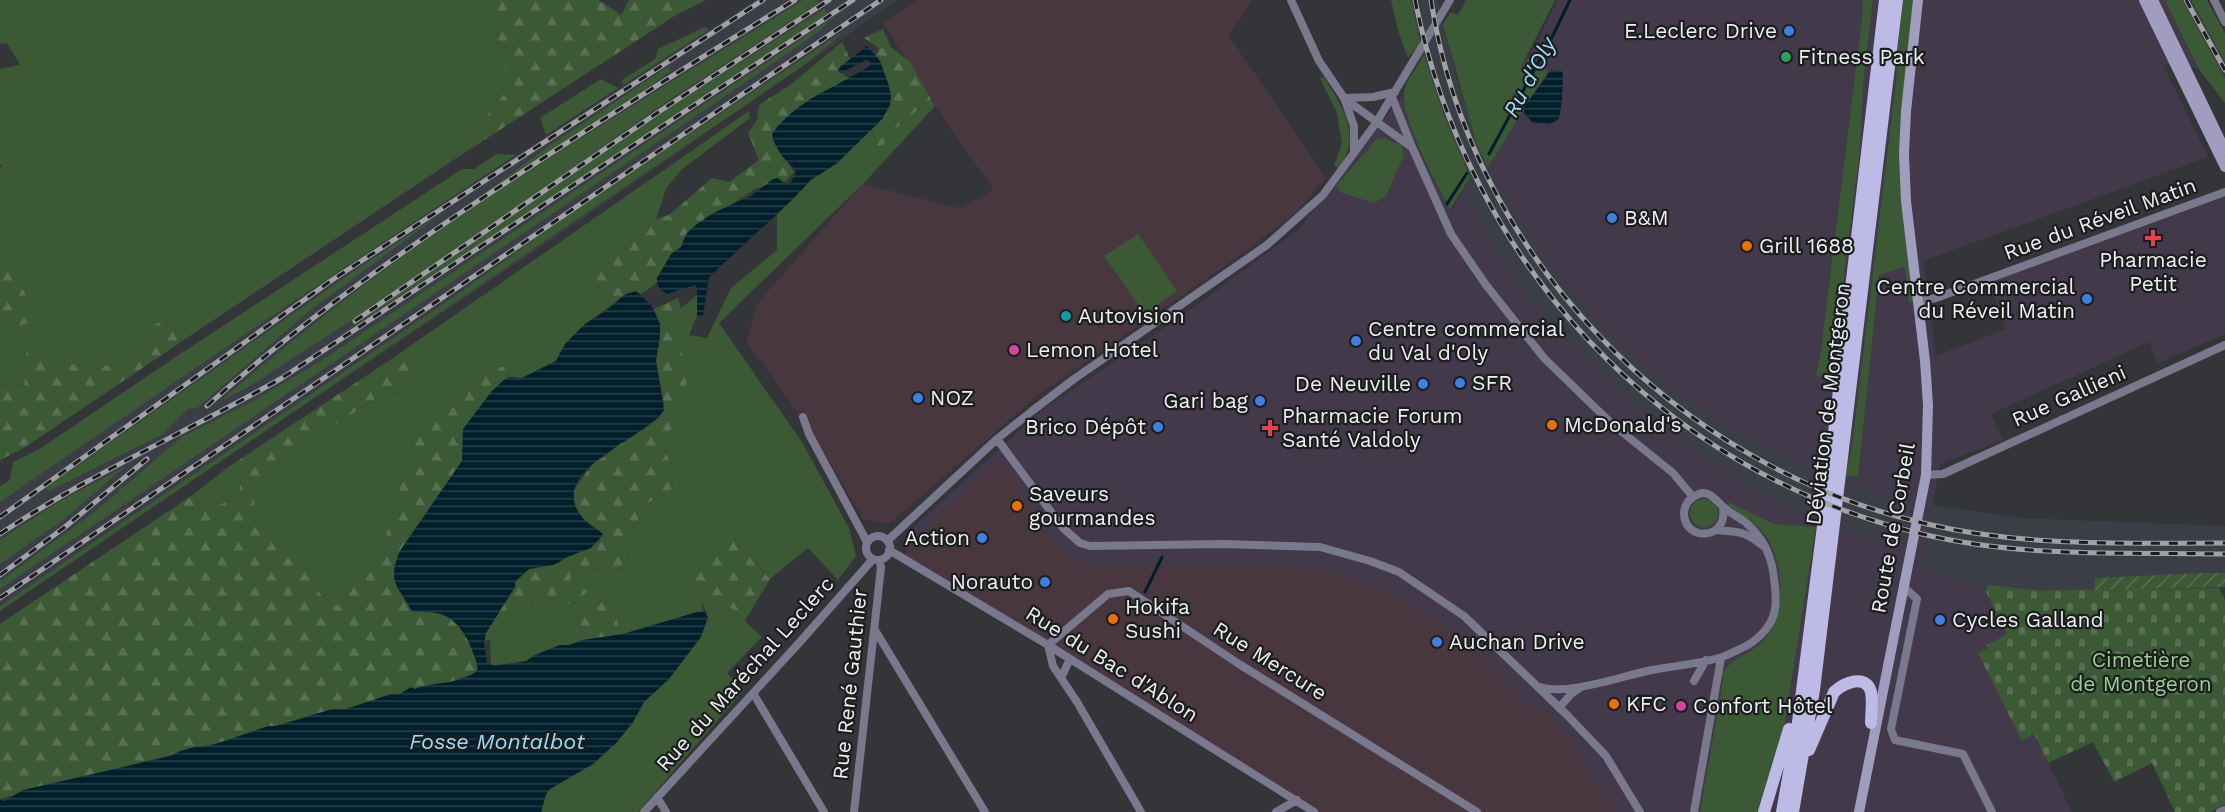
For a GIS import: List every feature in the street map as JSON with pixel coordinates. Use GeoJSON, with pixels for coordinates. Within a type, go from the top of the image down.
{"type":"FeatureCollection","features":[{"type":"Feature","properties":{"kind":"main road","name":"Déviation de Montgeron"},"geometry":{"type":"LineString","coordinates":[[1782,812],[1800,707],[1885,0]]}},
{"type":"Feature","properties":{"kind":"main road","name":"Déviation de Montgeron"},"geometry":{"type":"LineString","coordinates":[[1793,812],[1803,762],[1821,633],[1897,0]]}},
{"type":"Feature","properties":{"kind":"main road","name":"Route de Corbeil"},"geometry":{"type":"LineString","coordinates":[[1852,812],[1871,723],[1887,668],[1905,588],[1926,475],[1929,419],[1906,201],[1904,144],[1918,0]]}},
{"type":"Feature","properties":{"kind":"main road"},"geometry":{"type":"LineString","coordinates":[[2144,0],[2225,167]]}},
{"type":"Feature","properties":{"kind":"main road"},"geometry":{"type":"LineString","coordinates":[[2153,0],[2225,150]]}},
{"type":"Feature","properties":{"kind":"main road","name":"Route de Corbeil"},"geometry":{"type":"LineString","coordinates":[[1859,812],[1887,668]]}},
{"type":"Feature","properties":{"kind":"main road"},"geometry":{"type":"LineString","coordinates":[[1803,762],[1834,692],[1842,685],[1851,681],[1859,682],[1866,684],[1871,690],[1871,723]]}},
{"type":"Feature","properties":{"kind":"main road"},"geometry":{"type":"LineString","coordinates":[[1764,812],[1791,720],[1800,707]]}},
{"type":"Feature","properties":{"kind":"street"},"geometry":{"type":"LineString","coordinates":[[1291,0],[1319,61],[1344,98],[1354,126],[1354,152]]}},
{"type":"Feature","properties":{"kind":"street"},"geometry":{"type":"LineString","coordinates":[[887,541],[997,439],[1074,379],[1267,245],[1323,195],[1376,123],[1450,0]]}},
{"type":"Feature","properties":{"kind":"street"},"geometry":{"type":"LineString","coordinates":[[2214,0],[2225,22]]}},
{"type":"Feature","properties":{"kind":"street"},"geometry":{"type":"LineString","coordinates":[[1344,98],[1394,94]]}},
{"type":"Feature","properties":{"kind":"street"},"geometry":{"type":"LineString","coordinates":[[1394,94],[1412,147],[1451,234],[1486,285],[1536,349],[1611,423],[1673,473],[1693,497]]}},
{"type":"Feature","properties":{"kind":"street"},"geometry":{"type":"LineString","coordinates":[[1344,98],[1412,147]]}},
{"type":"Feature","properties":{"kind":"street","name":"Rue du Réveil Matin"},"geometry":{"type":"LineString","coordinates":[[1918,302],[1936,298],[2225,192]]}},
{"type":"Feature","properties":{"kind":"street","name":"Rue Gallieni"},"geometry":{"type":"LineString","coordinates":[[1926,475],[1942,474],[2225,345]]}},
{"type":"Feature","properties":{"kind":"street"},"geometry":{"type":"LineString","coordinates":[[803,417],[809,434],[867,542],[867,553],[876,560],[886,557],[890,550],[887,541],[877,536],[867,542]]}},
{"type":"Feature","properties":{"kind":"street"},"geometry":{"type":"LineString","coordinates":[[997,439],[1063,528],[1080,543],[1090,546],[1224,544],[1320,548],[1370,561],[1399,572],[1423,586],[1464,616],[1538,687],[1606,756],[1640,812]]}},
{"type":"Feature","properties":{"kind":"street"},"geometry":{"type":"LineString","coordinates":[[1538,687],[1554,691],[1721,658],[1750,644],[1766,630],[1775,610],[1771,560],[1765,548],[1756,533],[1744,521],[1723,508],[1716,498],[1704,494],[1693,497],[1685,509],[1685,520],[1688,526],[1704,534],[1716,530],[1737,530],[1765,548]]}},
{"type":"Feature","properties":{"kind":"street"},"geometry":{"type":"LineString","coordinates":[[1716,530],[1723,520],[1723,508]]}},
{"type":"Feature","properties":{"kind":"street","name":"Rue du Bac d'Ablon"},"geometry":{"type":"LineString","coordinates":[[890,550],[1048,645],[1296,800],[1304,809],[1314,812]]}},
{"type":"Feature","properties":{"kind":"street","name":"Rue René Gauthier"},"geometry":{"type":"LineString","coordinates":[[854,812],[881,567],[876,560]]}},
{"type":"Feature","properties":{"kind":"street","name":"Rue du Maréchal Leclerc"},"geometry":{"type":"LineString","coordinates":[[644,812],[876,560]]}},
{"type":"Feature","properties":{"kind":"street"},"geometry":{"type":"LineString","coordinates":[[1905,588],[1917,599],[1891,729],[1895,740],[1963,754],[1992,812]]}},
{"type":"Feature","properties":{"kind":"street","name":"Rue Mercure"},"geometry":{"type":"LineString","coordinates":[[1048,645],[1108,594],[1129,591],[1239,664],[1477,812]]}},
{"type":"Feature","properties":{"kind":"street"},"geometry":{"type":"LineString","coordinates":[[875,630],[985,812]]}},
{"type":"Feature","properties":{"kind":"street"},"geometry":{"type":"LineString","coordinates":[[1048,645],[1053,666],[1142,812]]}},
{"type":"Feature","properties":{"kind":"street"},"geometry":{"type":"LineString","coordinates":[[1694,812],[1721,658]]}},
{"type":"Feature","properties":{"kind":"street"},"geometry":{"type":"LineString","coordinates":[[1061,678],[1070,659]]}},
{"type":"Feature","properties":{"kind":"street"},"geometry":{"type":"LineString","coordinates":[[1694,681],[1706,660]]}},
{"type":"Feature","properties":{"kind":"street"},"geometry":{"type":"LineString","coordinates":[[1559,708],[1571,694],[1584,686]]}},
{"type":"Feature","properties":{"kind":"street"},"geometry":{"type":"LineString","coordinates":[[753,693],[824,812]]}},
{"type":"Feature","properties":{"kind":"street"},"geometry":{"type":"LineString","coordinates":[[657,797],[666,812]]}},
{"type":"Feature","properties":{"kind":"street"},"geometry":{"type":"LineString","coordinates":[[1276,812],[1296,800]]}},
{"type":"Feature","properties":{"kind":"street"},"geometry":{"type":"LineString","coordinates":[[2220,812],[2225,810]]}},
{"type":"Feature","properties":{"kind":"shaded area"},"geometry":{"type":"Polygon","coordinates":[[[755,0],[898,0],[588,215],[0,610],[0,502],[245,333],[755,0]]]}},
{"type":"Feature","properties":{"kind":"shaded area"},"geometry":{"type":"Polygon","coordinates":[[[917,0],[1252,0],[1229,36],[1326,178],[1294,214],[1232,261],[1039,394],[889,524],[863,519],[816,438],[747,342],[756,305],[863,184],[959,208],[994,190],[944,119],[883,23],[917,0]]]}},
{"type":"Feature","properties":{"kind":"shaded area"},"geometry":{"type":"Polygon","coordinates":[[[1403,0],[1438,0],[1455,71],[1474,132],[1488,167],[1528,233],[1571,292],[1607,334],[1670,389],[1721,423],[1780,456],[1817,473],[1810,521],[1708,461],[1626,398],[1559,331],[1517,282],[1484,230],[1450,164],[1422,77],[1403,0]]]}},
{"type":"Feature","properties":{"kind":"shaded area"},"geometry":{"type":"Polygon","coordinates":[[[1558,0],[2166,0],[2198,68],[2163,65],[2208,157],[1923,261],[1936,356],[2006,329],[1989,282],[2225,197],[2225,334],[2158,363],[2149,342],[1991,414],[2003,440],[1940,464],[1921,570],[1987,585],[1986,592],[2007,634],[1987,645],[1988,648],[1979,653],[2022,740],[2034,733],[2072,812],[1314,812],[904,548],[907,533],[1041,411],[1192,309],[1299,229],[1402,96],[1451,212],[1558,0]]]}},
{"type":"Feature","properties":{"kind":"shaded area"},"geometry":{"type":"Polygon","coordinates":[[[2166,0],[2202,0],[2225,40],[2225,103],[2166,0]]]}},
{"type":"Feature","properties":{"kind":"shaded area"},"geometry":{"type":"Polygon","coordinates":[[[999,459],[1014,479],[1047,535],[1071,556],[1097,566],[1158,564],[1285,567],[1336,572],[1388,591],[1437,619],[1474,650],[1526,703],[1546,711],[1566,736],[1616,812],[1322,812],[1160,711],[901,558],[928,525],[999,459]]]}},
{"type":"Feature","properties":{"kind":"shaded area"},"geometry":{"type":"Polygon","coordinates":[[[1847,485],[1912,501],[1905,545],[1875,540],[1842,529],[1847,485]]]}},
{"type":"Feature","properties":{"kind":"shaded area"},"geometry":{"type":"Polygon","coordinates":[[[1932,505],[2022,518],[2225,526],[2225,587],[2034,590],[1987,585],[1921,570],[1932,505]]]}},
{"type":"Feature","properties":{"kind":"green space"},"geometry":{"type":"Polygon","coordinates":[[[0,0],[493,0],[500,52],[511,85],[449,163],[181,342],[167,322],[145,334],[145,352],[125,366],[66,364],[27,345],[24,387],[0,386],[0,330],[4,334],[25,293],[2,251],[0,234],[0,168],[2,165],[0,164],[0,69],[20,65],[7,43],[0,44],[0,0]]]}},
{"type":"Feature","properties":{"kind":"green space"},"geometry":{"type":"Polygon","coordinates":[[[493,0],[599,0],[621,15],[629,0],[706,0],[676,15],[449,163],[511,85],[500,52],[493,0]]]}},
{"type":"Feature","properties":{"kind":"green space"},"geometry":{"type":"Polygon","coordinates":[[[803,0],[817,0],[819,3],[669,100],[382,301],[245,389],[220,401],[324,316],[431,236],[569,145],[803,0]]]}},
{"type":"Feature","properties":{"kind":"green space"},"geometry":{"type":"Polygon","coordinates":[[[1391,0],[1411,0],[1420,43],[1408,58],[1398,30],[1391,0]]]}},
{"type":"Feature","properties":{"kind":"green space"},"geometry":{"type":"Polygon","coordinates":[[[1466,0],[1555,0],[1520,69],[1528,58],[1548,71],[1488,167],[1477,145],[1443,24],[1451,12],[1458,15],[1466,0]]]}},
{"type":"Feature","properties":{"kind":"green space"},"geometry":{"type":"Polygon","coordinates":[[[1862,0],[1873,0],[1864,74],[1859,158],[1831,377],[1816,375],[1863,11],[1862,0]]]}},
{"type":"Feature","properties":{"kind":"green space"},"geometry":{"type":"Polygon","coordinates":[[[1903,0],[1914,0],[1902,105],[1914,301],[1909,303],[1905,267],[1879,275],[1858,476],[1845,477],[1852,447],[1897,72],[1903,0]]]}},
{"type":"Feature","properties":{"kind":"green space"},"geometry":{"type":"Polygon","coordinates":[[[2165,0],[2182,0],[2225,78],[2225,103],[2198,68],[2165,0]]]}},
{"type":"Feature","properties":{"kind":"green space"},"geometry":{"type":"Polygon","coordinates":[[[2191,0],[2207,0],[2225,33],[2225,62],[2191,0]]]}},
{"type":"Feature","properties":{"kind":"green space"},"geometry":{"type":"Polygon","coordinates":[[[824,9],[828,13],[569,187],[328,343],[656,116],[824,9]]]}},
{"type":"Feature","properties":{"kind":"green space"},"geometry":{"type":"Polygon","coordinates":[[[831,19],[821,30],[762,71],[0,589],[0,581],[93,513],[182,437],[253,401],[319,362],[831,19]]]}},
{"type":"Feature","properties":{"kind":"green space"},"geometry":{"type":"Polygon","coordinates":[[[705,27],[709,30],[623,85],[622,80],[655,59],[658,49],[705,27]]]}},
{"type":"Feature","properties":{"kind":"green space"},"geometry":{"type":"Polygon","coordinates":[[[883,29],[891,47],[910,62],[931,99],[891,132],[879,152],[872,129],[883,117],[890,100],[882,66],[876,55],[879,48],[864,38],[883,29]]]}},
{"type":"Feature","properties":{"kind":"green space"},"geometry":{"type":"Polygon","coordinates":[[[841,33],[806,64],[0,611],[0,606],[442,305],[577,209],[841,33]]]}},
{"type":"Feature","properties":{"kind":"green space"},"geometry":{"type":"Polygon","coordinates":[[[842,42],[850,59],[838,70],[849,79],[810,99],[777,127],[773,141],[794,172],[786,181],[755,189],[711,217],[669,259],[657,283],[641,294],[629,293],[613,304],[597,290],[578,284],[591,267],[639,236],[656,219],[669,215],[712,178],[729,182],[759,160],[748,133],[757,120],[759,105],[790,85],[842,42]]]}},
{"type":"Feature","properties":{"kind":"green space"},"geometry":{"type":"Polygon","coordinates":[[[1424,55],[1443,113],[1470,177],[1450,210],[1414,135],[1405,104],[1404,92],[1407,83],[1424,55]]]}},
{"type":"Feature","properties":{"kind":"green space"},"geometry":{"type":"Polygon","coordinates":[[[667,67],[671,70],[658,81],[463,209],[549,146],[667,67]]]}},
{"type":"Feature","properties":{"kind":"green space"},"geometry":{"type":"Polygon","coordinates":[[[1324,77],[1343,110],[1350,132],[1346,155],[1339,168],[1334,166],[1342,143],[1337,113],[1320,78],[1324,77]]]}},
{"type":"Feature","properties":{"kind":"green space"},"geometry":{"type":"Polygon","coordinates":[[[601,79],[618,88],[546,135],[540,118],[601,79]]]}},
{"type":"Feature","properties":{"kind":"green space"},"geometry":{"type":"Polygon","coordinates":[[[931,99],[935,106],[863,184],[719,323],[802,442],[849,528],[856,556],[838,580],[808,548],[770,579],[733,539],[702,606],[704,611],[623,634],[607,599],[579,616],[583,640],[569,645],[560,645],[535,655],[527,661],[491,666],[490,640],[519,603],[573,604],[587,591],[570,579],[574,572],[626,568],[632,531],[646,504],[672,489],[674,469],[663,447],[677,417],[669,318],[697,295],[697,315],[689,335],[707,338],[731,288],[777,250],[777,213],[811,180],[837,163],[872,129],[879,152],[891,132],[931,99]]]}},
{"type":"Feature","properties":{"kind":"green space"},"geometry":{"type":"Polygon","coordinates":[[[749,111],[750,118],[681,170],[666,189],[656,219],[639,236],[591,268],[597,290],[613,304],[585,324],[561,351],[556,361],[522,378],[508,378],[503,367],[411,448],[378,565],[347,594],[342,605],[331,604],[317,589],[330,573],[307,563],[257,512],[251,488],[279,463],[376,398],[405,391],[414,363],[387,362],[749,111]]]}},
{"type":"Feature","properties":{"kind":"green space"},"geometry":{"type":"Polygon","coordinates":[[[1384,138],[1401,145],[1404,155],[1386,196],[1374,203],[1342,193],[1336,186],[1377,139],[1384,138]]]}},
{"type":"Feature","properties":{"kind":"green space"},"geometry":{"type":"Polygon","coordinates":[[[496,154],[516,155],[282,309],[0,502],[0,486],[10,480],[13,462],[41,448],[462,169],[474,169],[496,154]]]}},
{"type":"Feature","properties":{"kind":"green space"},"geometry":{"type":"Polygon","coordinates":[[[448,209],[308,312],[197,408],[188,409],[163,434],[49,491],[46,488],[348,275],[448,209]]]}},
{"type":"Feature","properties":{"kind":"green space"},"geometry":{"type":"Polygon","coordinates":[[[0,234],[2,251],[25,293],[28,322],[4,334],[0,330],[0,234]]]}},
{"type":"Feature","properties":{"kind":"green space"},"geometry":{"type":"Polygon","coordinates":[[[1138,234],[1177,291],[1145,314],[1104,256],[1138,234]]]}},
{"type":"Feature","properties":{"kind":"green space"},"geometry":{"type":"Polygon","coordinates":[[[678,298],[681,308],[669,318],[689,374],[677,417],[663,447],[674,469],[672,489],[646,504],[632,531],[626,568],[574,572],[570,579],[588,591],[573,604],[519,603],[490,640],[482,641],[492,618],[518,574],[533,567],[559,563],[599,541],[603,534],[580,516],[574,505],[574,490],[593,463],[659,418],[664,404],[656,361],[660,324],[654,309],[678,298]]]}},
{"type":"Feature","properties":{"kind":"green space"},"geometry":{"type":"Polygon","coordinates":[[[167,322],[181,342],[24,448],[0,460],[0,386],[24,387],[27,344],[66,364],[125,366],[145,352],[145,334],[155,324],[167,322]]]}},
{"type":"Feature","properties":{"kind":"green space"},"geometry":{"type":"Polygon","coordinates":[[[387,362],[414,363],[405,391],[376,398],[279,463],[251,488],[257,512],[307,563],[331,573],[317,590],[331,604],[342,605],[347,594],[378,564],[411,448],[431,417],[483,368],[504,367],[508,378],[492,391],[464,429],[462,461],[400,551],[394,570],[398,589],[412,611],[441,614],[463,632],[476,657],[477,672],[445,684],[0,799],[0,624],[194,494],[200,511],[238,498],[241,480],[224,470],[387,362]]]}},
{"type":"Feature","properties":{"kind":"green space"},"geometry":{"type":"Polygon","coordinates":[[[126,466],[63,520],[0,564],[0,540],[60,501],[126,466]]]}},
{"type":"Feature","properties":{"kind":"green space"},"geometry":{"type":"Polygon","coordinates":[[[224,470],[241,480],[238,498],[200,511],[194,494],[224,470]]]}},
{"type":"Feature","properties":{"kind":"green space"},"geometry":{"type":"Polygon","coordinates":[[[1704,499],[1714,503],[1718,513],[1714,523],[1704,527],[1694,523],[1690,513],[1694,503],[1704,499]]]}},
{"type":"Feature","properties":{"kind":"green space"},"geometry":{"type":"Polygon","coordinates":[[[1728,502],[1774,524],[1816,527],[1782,740],[1760,812],[1700,812],[1722,675],[1734,661],[1761,643],[1769,633],[1779,605],[1779,575],[1772,546],[1753,523],[1729,506],[1728,502]]]}},
{"type":"Feature","properties":{"kind":"green space"},"geometry":{"type":"Polygon","coordinates":[[[733,539],[770,579],[745,621],[731,608],[706,622],[707,614],[687,565],[733,539]]]}},
{"type":"Feature","properties":{"kind":"green space"},"geometry":{"type":"Polygon","coordinates":[[[2225,573],[2225,587],[2095,590],[2094,578],[2225,573]]]}},
{"type":"Feature","properties":{"kind":"green space","name":"Cimetière de Montgeron"},"geometry":{"type":"Polygon","coordinates":[[[1987,585],[2034,590],[2219,588],[2225,600],[2225,805],[2210,812],[2175,812],[2152,763],[2114,782],[2093,742],[2048,763],[2034,734],[2022,741],[1978,653],[2007,634],[1986,592],[1987,585]]]}},
{"type":"Feature","properties":{"kind":"green space"},"geometry":{"type":"Polygon","coordinates":[[[607,599],[623,634],[583,640],[579,616],[607,599]]]}},
{"type":"Feature","properties":{"kind":"green space"},"geometry":{"type":"Polygon","coordinates":[[[731,608],[762,637],[727,673],[744,690],[638,812],[541,812],[546,794],[550,789],[593,764],[617,742],[633,722],[644,702],[669,679],[704,629],[706,622],[731,608]]]}},
{"type":"Feature","properties":{"kind":"water"},"geometry":{"type":"Polygon","coordinates":[[[867,46],[880,61],[889,86],[890,105],[883,118],[837,163],[811,180],[709,277],[703,316],[697,315],[695,285],[668,294],[661,290],[657,284],[657,278],[671,254],[681,247],[686,234],[697,224],[713,213],[751,196],[773,179],[778,178],[785,184],[790,184],[796,172],[795,169],[778,149],[772,134],[782,122],[805,103],[871,65],[871,62],[866,60],[841,73],[838,71],[841,66],[867,46]]]}},
{"type":"Feature","properties":{"kind":"water"},"geometry":{"type":"Polygon","coordinates":[[[1551,70],[1563,71],[1559,119],[1549,125],[1532,122],[1524,113],[1524,107],[1551,70]]]}},
{"type":"Feature","properties":{"kind":"water","name":"Fosse Montalbot"},"geometry":{"type":"Polygon","coordinates":[[[636,291],[651,305],[660,324],[656,361],[664,410],[654,421],[602,456],[576,484],[574,500],[582,517],[603,534],[591,548],[554,565],[529,569],[515,582],[515,587],[486,633],[484,644],[487,663],[495,666],[526,661],[560,645],[623,634],[697,612],[704,611],[708,617],[701,637],[669,679],[644,702],[633,722],[617,742],[593,764],[550,789],[546,794],[541,812],[0,812],[0,800],[5,801],[23,790],[171,756],[194,747],[210,746],[268,726],[276,726],[332,709],[346,709],[391,694],[400,694],[411,687],[415,689],[459,680],[474,673],[478,668],[473,652],[466,636],[455,622],[438,613],[412,611],[398,589],[394,570],[400,551],[462,461],[463,429],[492,391],[505,379],[522,378],[556,361],[565,344],[585,324],[606,311],[626,294],[636,291]]]}},
{"type":"Feature","properties":{"kind":"waterway","name":"Ru d'Oly"},"geometry":{"type":"LineString","coordinates":[[1489,154],[1570,0]]}},
{"type":"Feature","properties":{"kind":"waterway","name":"Ru d'Oly"},"geometry":{"type":"LineString","coordinates":[[1447,204],[1467,173]]}},
{"type":"Feature","properties":{"kind":"waterway","name":"Ru d'Oly"},"geometry":{"type":"LineString","coordinates":[[1145,592],[1162,557]]}},
{"type":"Feature","properties":{"kind":"railway"},"geometry":{"type":"LineString","coordinates":[[0,517],[332,280],[763,0]]}},
{"type":"Feature","properties":{"kind":"railway"},"geometry":{"type":"LineString","coordinates":[[207,406],[301,328],[432,232],[588,129],[795,0]]}},
{"type":"Feature","properties":{"kind":"railway"},"geometry":{"type":"LineString","coordinates":[[355,321],[660,111],[829,0]]}},
{"type":"Feature","properties":{"kind":"railway"},"geometry":{"type":"LineString","coordinates":[[0,534],[104,472],[282,378],[853,0]]}},
{"type":"Feature","properties":{"kind":"railway"},"geometry":{"type":"LineString","coordinates":[[0,598],[881,0]]}},
{"type":"Feature","properties":{"kind":"railway"},"geometry":{"type":"LineString","coordinates":[[1415,0],[1441,96],[1480,185],[1529,267],[1590,342],[1660,406],[1739,461],[1827,504],[1922,534],[1960,542],[2073,552],[2225,554]]}},
{"type":"Feature","properties":{"kind":"railway"},"geometry":{"type":"LineString","coordinates":[[1431,0],[1453,93],[1490,181],[1539,263],[1600,336],[1670,400],[1749,454],[1835,496],[1927,524],[2001,537],[2038,540],[2225,543]]}},
{"type":"Feature","properties":{"kind":"railway"},"geometry":{"type":"LineString","coordinates":[[2186,0],[2225,70]]}},
{"type":"Feature","properties":{"kind":"railway"},"geometry":{"type":"LineString","coordinates":[[0,575],[65,527],[147,459]]}},
{"type":"Feature","properties":{"kind":"place","name":"E.Leclerc Drive"},"geometry":{"type":"Point","coordinates":[1789,31]}},
{"type":"Feature","properties":{"kind":"place","name":"Fitness Park"},"geometry":{"type":"Point","coordinates":[1786,57]}},
{"type":"Feature","properties":{"kind":"place","name":"B&M"},"geometry":{"type":"Point","coordinates":[1612,218]}},
{"type":"Feature","properties":{"kind":"place","name":"Pharmacie Petit"},"geometry":{"type":"Point","coordinates":[2153,238]}},
{"type":"Feature","properties":{"kind":"place","name":"Grill 1688"},"geometry":{"type":"Point","coordinates":[1747,246]}},
{"type":"Feature","properties":{"kind":"place","name":"Centre Commercial du Réveil Matin"},"geometry":{"type":"Point","coordinates":[2087,299]}},
{"type":"Feature","properties":{"kind":"place","name":"Autovision"},"geometry":{"type":"Point","coordinates":[1066,316]}},
{"type":"Feature","properties":{"kind":"place","name":"Centre commercial du Val d'Oly"},"geometry":{"type":"Point","coordinates":[1356,341]}},
{"type":"Feature","properties":{"kind":"place","name":"Lemon Hotel"},"geometry":{"type":"Point","coordinates":[1014,350]}},
{"type":"Feature","properties":{"kind":"place","name":"SFR"},"geometry":{"type":"Point","coordinates":[1460,383]}},
{"type":"Feature","properties":{"kind":"place","name":"De Neuville"},"geometry":{"type":"Point","coordinates":[1423,384]}},
{"type":"Feature","properties":{"kind":"place","name":"NOZ"},"geometry":{"type":"Point","coordinates":[918,398]}},
{"type":"Feature","properties":{"kind":"place","name":"Gari bag"},"geometry":{"type":"Point","coordinates":[1260,401]}},
{"type":"Feature","properties":{"kind":"place","name":"McDonald's"},"geometry":{"type":"Point","coordinates":[1552,425]}},
{"type":"Feature","properties":{"kind":"place","name":"Brico Dépôt"},"geometry":{"type":"Point","coordinates":[1158,427]}},
{"type":"Feature","properties":{"kind":"place","name":"Pharmacie Forum Santé Valdoly"},"geometry":{"type":"Point","coordinates":[1270,428]}},
{"type":"Feature","properties":{"kind":"place","name":"Saveurs gourmandes"},"geometry":{"type":"Point","coordinates":[1017,506]}},
{"type":"Feature","properties":{"kind":"place","name":"Action"},"geometry":{"type":"Point","coordinates":[982,538]}},
{"type":"Feature","properties":{"kind":"place","name":"Norauto"},"geometry":{"type":"Point","coordinates":[1045,582]}},
{"type":"Feature","properties":{"kind":"place","name":"Hokifa Sushi"},"geometry":{"type":"Point","coordinates":[1113,619]}},
{"type":"Feature","properties":{"kind":"place","name":"Cycles Galland"},"geometry":{"type":"Point","coordinates":[1940,620]}},
{"type":"Feature","properties":{"kind":"place","name":"Auchan Drive"},"geometry":{"type":"Point","coordinates":[1437,642]}},
{"type":"Feature","properties":{"kind":"place","name":"KFC"},"geometry":{"type":"Point","coordinates":[1614,704]}},
{"type":"Feature","properties":{"kind":"place","name":"Confort Hôtel"},"geometry":{"type":"Point","coordinates":[1681,706]}}]}
